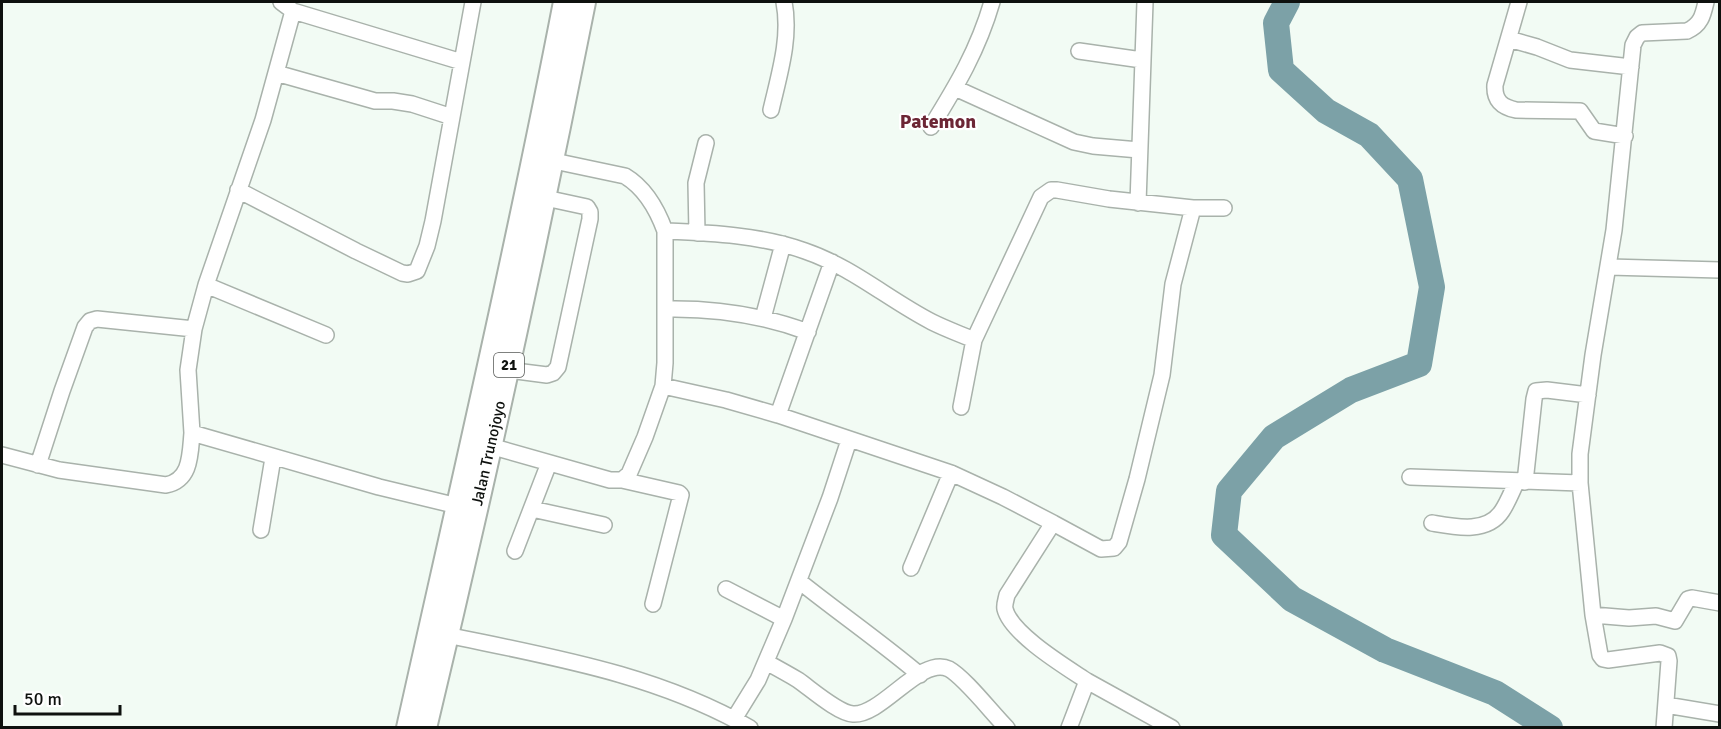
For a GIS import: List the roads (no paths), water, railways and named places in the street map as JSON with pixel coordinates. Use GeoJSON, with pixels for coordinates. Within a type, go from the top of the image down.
{"type":"FeatureCollection","features":[{"type":"Feature","properties":{"kind":"highway","name":"Jalan Trunojoyo"},"geometry":{"type":"LineString","coordinates":[[408,728],[467,508],[499,368],[536,196],[565,2]]}},
{"type":"Feature","properties":{"kind":"highway","name":"Jalan Trunojoyo"},"geometry":{"type":"LineString","coordinates":[[536,196],[554,161],[584,2]]}},
{"type":"Feature","properties":{"kind":"highway","name":"Jalan Trunojoyo"},"geometry":{"type":"LineString","coordinates":[[425,728],[447,635],[467,508],[490,446],[499,368]]}},
{"type":"Feature","properties":{"kind":"street"},"geometry":{"type":"LineString","coordinates":[[238,190],[356,252],[402,273],[415,272],[421,265],[433,221],[473,2]]}},
{"type":"Feature","properties":{"kind":"street"},"geometry":{"type":"LineString","coordinates":[[771,110],[784,50],[786,29],[784,2]]}},
{"type":"Feature","properties":{"kind":"street"},"geometry":{"type":"LineString","coordinates":[[931,127],[976,49],[992,2]]}},
{"type":"Feature","properties":{"kind":"street"},"geometry":{"type":"LineString","coordinates":[[1138,202],[1145,2]]}},
{"type":"Feature","properties":{"kind":"street"},"geometry":{"type":"LineString","coordinates":[[1519,2],[1495,85],[1496,97],[1503,106],[1516,110],[1580,111],[1594,131],[1625,136]]}},
{"type":"Feature","properties":{"kind":"street"},"geometry":{"type":"LineString","coordinates":[[1664,728],[1668,656],[1660,653],[1608,660],[1603,659],[1600,655],[1593,615],[1580,483],[1580,454],[1609,267],[1625,136],[1633,45],[1642,33],[1687,31],[1693,28],[1702,18],[1706,2]]}},
{"type":"Feature","properties":{"kind":"street"},"geometry":{"type":"LineString","coordinates":[[2,455],[59,470],[159,485],[178,481],[187,469],[192,433],[188,370],[194,329],[206,285],[263,120],[276,73],[287,6],[462,62]]}},
{"type":"Feature","properties":{"kind":"street"},"geometry":{"type":"LineString","coordinates":[[1509,39],[1570,60],[1631,67]]}},
{"type":"Feature","properties":{"kind":"street"},"geometry":{"type":"LineString","coordinates":[[1079,51],[1142,60]]}},
{"type":"Feature","properties":{"kind":"street"},"geometry":{"type":"LineString","coordinates":[[276,73],[375,101],[412,104],[452,117]]}},
{"type":"Feature","properties":{"kind":"street"},"geometry":{"type":"LineString","coordinates":[[955,88],[1074,142],[1139,150]]}},
{"type":"Feature","properties":{"kind":"street"},"geometry":{"type":"LineString","coordinates":[[697,232],[696,183],[706,143]]}},
{"type":"Feature","properties":{"kind":"street"},"geometry":{"type":"LineString","coordinates":[[554,161],[625,176],[635,182],[659,214],[665,231],[666,309],[663,386],[629,474],[622,480]]}},
{"type":"Feature","properties":{"kind":"street"},"geometry":{"type":"LineString","coordinates":[[961,407],[974,340],[1044,193],[1051,190],[1069,191],[1109,199],[1193,208],[1224,208]]}},
{"type":"Feature","properties":{"kind":"street"},"geometry":{"type":"LineString","coordinates":[[499,368],[547,375],[554,373],[558,367],[590,212],[587,207],[536,196]]}},
{"type":"Feature","properties":{"kind":"street"},"geometry":{"type":"LineString","coordinates":[[663,386],[726,400],[778,415],[951,473],[1004,496],[1101,549],[1114,548],[1119,542],[1137,479],[1162,375],[1173,284],[1193,208]]}},
{"type":"Feature","properties":{"kind":"street"},"geometry":{"type":"LineString","coordinates":[[665,231],[697,232],[783,244],[832,262],[931,321],[974,340]]}},
{"type":"Feature","properties":{"kind":"street"},"geometry":{"type":"LineString","coordinates":[[763,318],[783,244]]}},
{"type":"Feature","properties":{"kind":"street"},"geometry":{"type":"LineString","coordinates":[[778,415],[832,262]]}},
{"type":"Feature","properties":{"kind":"street"},"geometry":{"type":"LineString","coordinates":[[1609,267],[1719,270]]}},
{"type":"Feature","properties":{"kind":"street"},"geometry":{"type":"LineString","coordinates":[[206,285],[326,335]]}},
{"type":"Feature","properties":{"kind":"street"},"geometry":{"type":"LineString","coordinates":[[666,309],[715,310],[763,318],[808,332]]}},
{"type":"Feature","properties":{"kind":"street"},"geometry":{"type":"LineString","coordinates":[[38,465],[62,391],[90,321],[97,319],[194,329]]}},
{"type":"Feature","properties":{"kind":"street"},"geometry":{"type":"LineString","coordinates":[[1432,523],[1465,527],[1487,524],[1503,511],[1521,482],[1536,391],[1547,390],[1588,395]]}},
{"type":"Feature","properties":{"kind":"street"},"geometry":{"type":"LineString","coordinates":[[192,433],[379,487],[467,508]]}},
{"type":"Feature","properties":{"kind":"street"},"geometry":{"type":"LineString","coordinates":[[734,719],[766,663],[830,498],[849,440]]}},
{"type":"Feature","properties":{"kind":"street"},"geometry":{"type":"LineString","coordinates":[[490,446],[610,480],[622,480],[679,493],[681,495],[653,604]]}},
{"type":"Feature","properties":{"kind":"street"},"geometry":{"type":"LineString","coordinates":[[261,530],[273,458]]}},
{"type":"Feature","properties":{"kind":"street"},"geometry":{"type":"LineString","coordinates":[[515,551],[549,463]]}},
{"type":"Feature","properties":{"kind":"street"},"geometry":{"type":"LineString","coordinates":[[911,568],[951,473]]}},
{"type":"Feature","properties":{"kind":"street"},"geometry":{"type":"LineString","coordinates":[[1410,477],[1580,483]]}},
{"type":"Feature","properties":{"kind":"street"},"geometry":{"type":"LineString","coordinates":[[532,509],[604,525]]}},
{"type":"Feature","properties":{"kind":"street"},"geometry":{"type":"LineString","coordinates":[[1053,523],[1007,595],[1005,609],[1008,616],[1028,639],[1087,681],[1172,728]]}},
{"type":"Feature","properties":{"kind":"street"},"geometry":{"type":"LineString","coordinates":[[798,581],[920,675]]}},
{"type":"Feature","properties":{"kind":"street"},"geometry":{"type":"LineString","coordinates":[[726,589],[784,619]]}},
{"type":"Feature","properties":{"kind":"street"},"geometry":{"type":"LineString","coordinates":[[1593,615],[1629,618],[1656,616],[1675,621],[1688,599],[1719,603]]}},
{"type":"Feature","properties":{"kind":"street"},"geometry":{"type":"LineString","coordinates":[[447,635],[610,670],[690,698],[750,728]]}},
{"type":"Feature","properties":{"kind":"street"},"geometry":{"type":"LineString","coordinates":[[766,663],[795,678],[843,711],[854,714],[872,708],[935,667],[948,669],[956,673],[999,724]]}},
{"type":"Feature","properties":{"kind":"street"},"geometry":{"type":"LineString","coordinates":[[1069,728],[1087,681]]}},
{"type":"Feature","properties":{"kind":"street"},"geometry":{"type":"LineString","coordinates":[[1665,705],[1719,714]]}},
{"type":"Feature","properties":{"kind":"waterway"},"geometry":{"type":"LineString","coordinates":[[1287,2],[1276,23],[1281,70],[1326,111],[1369,135],[1410,179],[1432,287],[1419,364],[1351,390],[1274,437],[1229,491],[1224,535],[1292,599],[1385,650],[1495,693],[1550,728]]}},
{"type":"Feature","properties":{"kind":"district","name":"Patemon"},"geometry":{"type":"Point","coordinates":[938,121]}}]}
